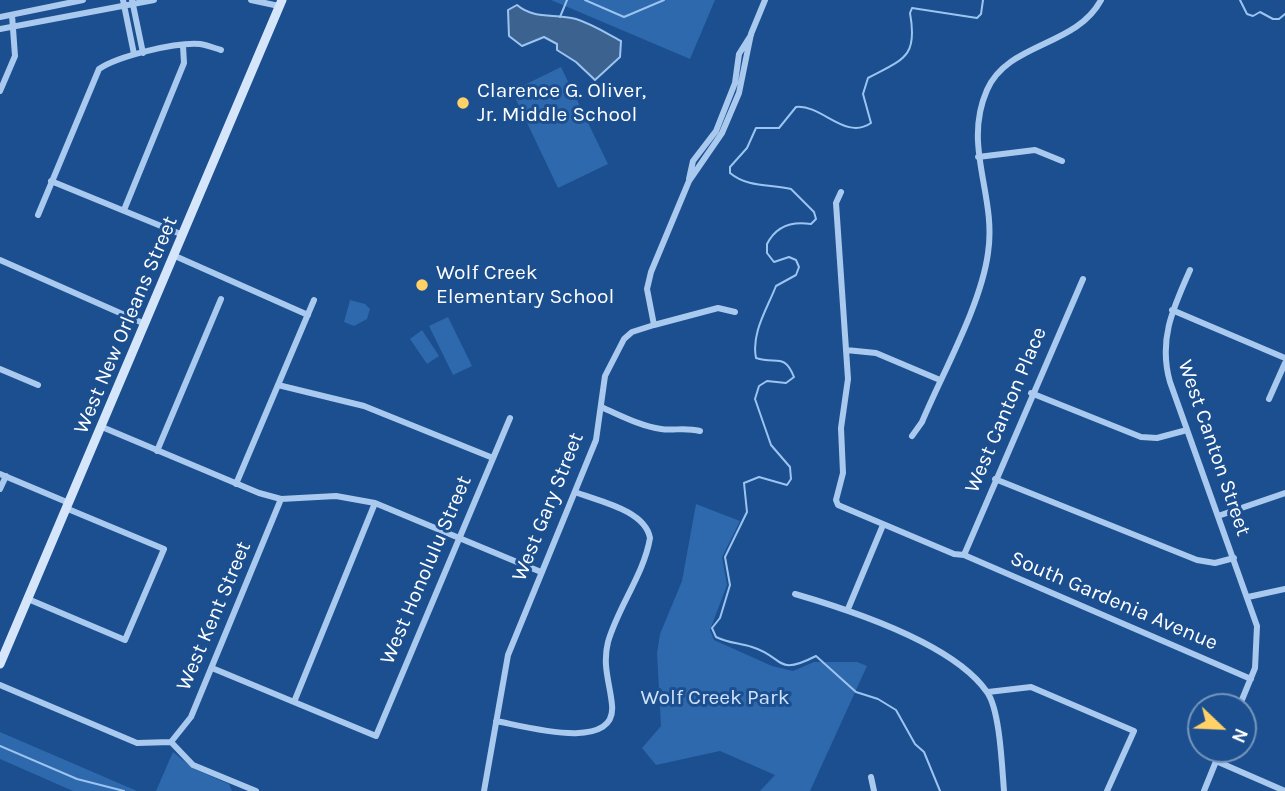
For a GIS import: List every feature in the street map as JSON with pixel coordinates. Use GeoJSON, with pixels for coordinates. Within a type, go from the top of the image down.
{"type":"FeatureCollection","features":[{"type":"Feature","properties":{"kind":"street"},"geometry":{"type":"LineString","coordinates":[[0,17],[80,0],[82,13]]}},
{"type":"Feature","properties":{"kind":"street"},"geometry":{"type":"LineString","coordinates":[[0,29],[123,3],[154,0]]}},
{"type":"Feature","properties":{"kind":"street"},"geometry":{"type":"LineString","coordinates":[[251,0],[278,2]]}},
{"type":"Feature","properties":{"kind":"street"},"geometry":{"type":"LineString","coordinates":[[654,325],[648,281],[689,181],[693,161],[716,131],[735,83],[743,44],[751,34],[765,0]]}},
{"type":"Feature","properties":{"kind":"street"},"geometry":{"type":"LineString","coordinates":[[912,436],[940,380],[977,293],[989,251],[988,215],[978,157],[976,119],[996,75],[1014,60],[1080,26],[1101,0]]}},
{"type":"Feature","properties":{"kind":"street"},"geometry":{"type":"LineString","coordinates":[[133,2],[143,53]]}},
{"type":"Feature","properties":{"kind":"street","name":"West New Orleans Street"},"geometry":{"type":"LineString","coordinates":[[0,664],[175,256],[278,2]]}},
{"type":"Feature","properties":{"kind":"street"},"geometry":{"type":"LineString","coordinates":[[123,3],[134,54]]}},
{"type":"Feature","properties":{"kind":"street"},"geometry":{"type":"LineString","coordinates":[[0,91],[15,56],[12,15]]}},
{"type":"Feature","properties":{"kind":"street"},"geometry":{"type":"LineString","coordinates":[[129,31],[138,29]]}},
{"type":"Feature","properties":{"kind":"street"},"geometry":{"type":"LineString","coordinates":[[37,215],[99,69],[112,60],[183,46],[199,44],[221,50]]}},
{"type":"Feature","properties":{"kind":"street"},"geometry":{"type":"LineString","coordinates":[[124,210],[175,90],[184,64],[183,46]]}},
{"type":"Feature","properties":{"kind":"street"},"geometry":{"type":"LineString","coordinates":[[978,157],[1035,150],[1062,161]]}},
{"type":"Feature","properties":{"kind":"street"},"geometry":{"type":"LineString","coordinates":[[51,181],[183,235]]}},
{"type":"Feature","properties":{"kind":"street"},"geometry":{"type":"LineString","coordinates":[[842,192],[836,203],[846,350],[876,352],[940,380]]}},
{"type":"Feature","properties":{"kind":"street"},"geometry":{"type":"LineString","coordinates":[[175,256],[307,315]]}},
{"type":"Feature","properties":{"kind":"street"},"geometry":{"type":"LineString","coordinates":[[0,260],[145,324]]}},
{"type":"Feature","properties":{"kind":"street","name":"West Canton Street"},"geometry":{"type":"LineString","coordinates":[[1190,270],[1172,310],[1166,331],[1164,355],[1170,382],[1248,597],[1258,643],[1251,679],[1245,693]]}},
{"type":"Feature","properties":{"kind":"street","name":"West Canton Place"},"geometry":{"type":"LineString","coordinates":[[964,555],[1031,393],[1083,279]]}},
{"type":"Feature","properties":{"kind":"street"},"geometry":{"type":"LineString","coordinates":[[157,451],[222,299]]}},
{"type":"Feature","properties":{"kind":"street"},"geometry":{"type":"LineString","coordinates":[[236,484],[314,300]]}},
{"type":"Feature","properties":{"kind":"street","name":"West Gary Street"},"geometry":{"type":"LineString","coordinates":[[484,791],[512,641],[598,432],[605,376],[618,347],[632,332],[654,325],[718,308],[735,312]]}},
{"type":"Feature","properties":{"kind":"street"},"geometry":{"type":"LineString","coordinates":[[1172,310],[1285,358]]}},
{"type":"Feature","properties":{"kind":"street","name":"South Gardenia Avenue"},"geometry":{"type":"LineString","coordinates":[[846,350],[847,393],[841,428],[843,473],[836,500],[844,508],[954,554],[964,555],[1251,679]]}},
{"type":"Feature","properties":{"kind":"street"},"geometry":{"type":"LineString","coordinates":[[1269,399],[1285,363]]}},
{"type":"Feature","properties":{"kind":"street"},"geometry":{"type":"LineString","coordinates":[[0,369],[38,386]]}},
{"type":"Feature","properties":{"kind":"street"},"geometry":{"type":"LineString","coordinates":[[278,385],[364,406],[493,458]]}},
{"type":"Feature","properties":{"kind":"street"},"geometry":{"type":"LineString","coordinates":[[1031,393],[1141,437],[1157,438],[1187,430]]}},
{"type":"Feature","properties":{"kind":"street"},"geometry":{"type":"LineString","coordinates":[[601,407],[652,427],[665,430],[683,427],[700,430]]}},
{"type":"Feature","properties":{"kind":"street","name":"West Honolulu Street"},"geometry":{"type":"LineString","coordinates":[[294,702],[376,736],[510,418]]}},
{"type":"Feature","properties":{"kind":"street"},"geometry":{"type":"LineString","coordinates":[[102,427],[236,484],[281,499],[336,496],[376,503],[541,572]]}},
{"type":"Feature","properties":{"kind":"street"},"geometry":{"type":"LineString","coordinates":[[0,489],[3,475],[164,549],[125,640],[28,599]]}},
{"type":"Feature","properties":{"kind":"street"},"geometry":{"type":"LineString","coordinates":[[995,479],[1197,560],[1215,563],[1234,558]]}},
{"type":"Feature","properties":{"kind":"street"},"geometry":{"type":"LineString","coordinates":[[496,721],[568,734],[586,734],[601,729],[610,719],[613,708],[605,677],[607,647],[649,544],[649,531],[637,518],[575,492]]}},
{"type":"Feature","properties":{"kind":"street"},"geometry":{"type":"LineString","coordinates":[[1218,516],[1285,493]]}},
{"type":"Feature","properties":{"kind":"street","name":"West Kent Street"},"geometry":{"type":"LineString","coordinates":[[171,742],[186,727],[281,499]]}},
{"type":"Feature","properties":{"kind":"street"},"geometry":{"type":"LineString","coordinates":[[212,668],[294,702],[376,503]]}},
{"type":"Feature","properties":{"kind":"street"},"geometry":{"type":"LineString","coordinates":[[848,609],[883,525]]}},
{"type":"Feature","properties":{"kind":"street"},"geometry":{"type":"LineString","coordinates":[[1248,597],[1285,589]]}},
{"type":"Feature","properties":{"kind":"street"},"geometry":{"type":"LineString","coordinates":[[795,594],[848,609],[944,652],[988,692],[998,732],[1004,791]]}},
{"type":"Feature","properties":{"kind":"street"},"geometry":{"type":"LineString","coordinates":[[0,685],[137,743],[171,742],[193,765],[239,788],[256,791]]}},
{"type":"Feature","properties":{"kind":"street"},"geometry":{"type":"LineString","coordinates":[[988,692],[1031,687],[1134,730],[1107,791]]}},
{"type":"Feature","properties":{"kind":"street"},"geometry":{"type":"LineString","coordinates":[[1204,791],[1215,763]]}},
{"type":"Feature","properties":{"kind":"street"},"geometry":{"type":"LineString","coordinates":[[1221,763],[1285,791]]}},
{"type":"Feature","properties":{"kind":"street"},"geometry":{"type":"LineString","coordinates":[[871,777],[874,791]]}},
{"type":"Feature","properties":{"kind":"green space"},"geometry":{"type":"Polygon","coordinates":[[[551,0],[715,0],[690,59],[551,0]]]}},
{"type":"Feature","properties":{"kind":"green space"},"geometry":{"type":"Polygon","coordinates":[[[561,67],[608,164],[558,188],[512,91],[561,67]]]}},
{"type":"Feature","properties":{"kind":"green space"},"geometry":{"type":"Polygon","coordinates":[[[350,300],[365,304],[370,309],[367,319],[354,326],[344,322],[350,300]]]}},
{"type":"Feature","properties":{"kind":"green space"},"geometry":{"type":"Polygon","coordinates":[[[448,317],[472,366],[453,375],[429,326],[448,317]]]}},
{"type":"Feature","properties":{"kind":"green space"},"geometry":{"type":"Polygon","coordinates":[[[422,330],[439,356],[427,364],[410,339],[422,330]]]}},
{"type":"Feature","properties":{"kind":"green space","name":"Wolf Creek Park"},"geometry":{"type":"Polygon","coordinates":[[[696,504],[740,521],[722,557],[727,585],[710,630],[714,640],[772,666],[793,671],[814,662],[857,662],[867,666],[810,791],[760,791],[775,775],[720,751],[656,765],[642,748],[661,726],[657,653],[660,634],[682,581],[696,504]]]}},
{"type":"Feature","properties":{"kind":"green space"},"geometry":{"type":"Polygon","coordinates":[[[0,732],[137,791],[73,791],[0,759],[0,732]]]}},
{"type":"Feature","properties":{"kind":"green space"},"geometry":{"type":"Polygon","coordinates":[[[173,752],[194,769],[229,784],[232,791],[156,791],[173,752]]]}},
{"type":"Feature","properties":{"kind":"shaded area"},"geometry":{"type":"Polygon","coordinates":[[[517,5],[531,13],[568,17],[593,26],[621,41],[620,57],[595,80],[576,62],[557,50],[557,44],[544,37],[522,46],[509,36],[508,10],[517,5]]]}},
{"type":"Feature","properties":{"kind":"waterway"},"geometry":{"type":"LineString","coordinates":[[560,17],[567,0]]}},
{"type":"Feature","properties":{"kind":"waterway"},"geometry":{"type":"LineString","coordinates":[[585,0],[624,17],[664,0]]}},
{"type":"Feature","properties":{"kind":"waterway"},"geometry":{"type":"LineString","coordinates":[[940,791],[924,752],[915,744],[896,710],[878,699],[856,692],[816,656],[786,665],[763,651],[716,637],[712,628],[720,618],[730,585],[725,557],[747,512],[744,483],[759,477],[787,485],[791,479],[790,467],[771,445],[755,399],[759,386],[767,381],[786,383],[794,377],[787,364],[756,358],[755,349],[761,321],[776,286],[796,275],[799,267],[796,260],[789,257],[774,262],[767,253],[767,244],[775,233],[785,226],[811,224],[816,219],[814,212],[791,189],[744,181],[730,173],[730,167],[747,148],[756,128],[779,128],[796,107],[815,111],[852,128],[871,123],[863,94],[868,78],[906,55],[912,39],[912,8],[977,18],[981,14],[983,0]]}},
{"type":"Feature","properties":{"kind":"waterway"},"geometry":{"type":"LineString","coordinates":[[1240,0],[1247,14],[1253,16],[1260,12],[1279,19],[1285,14]]}},
{"type":"Feature","properties":{"kind":"waterway"},"geometry":{"type":"LineString","coordinates":[[0,746],[77,779],[124,791]]}},
{"type":"Feature","properties":{"kind":"place","name":"Clarence G. Oliver, Jr. Middle School"},"geometry":{"type":"Point","coordinates":[463,103]}},
{"type":"Feature","properties":{"kind":"place","name":"Wolf Creek Elementary School"},"geometry":{"type":"Point","coordinates":[422,285]}}]}
